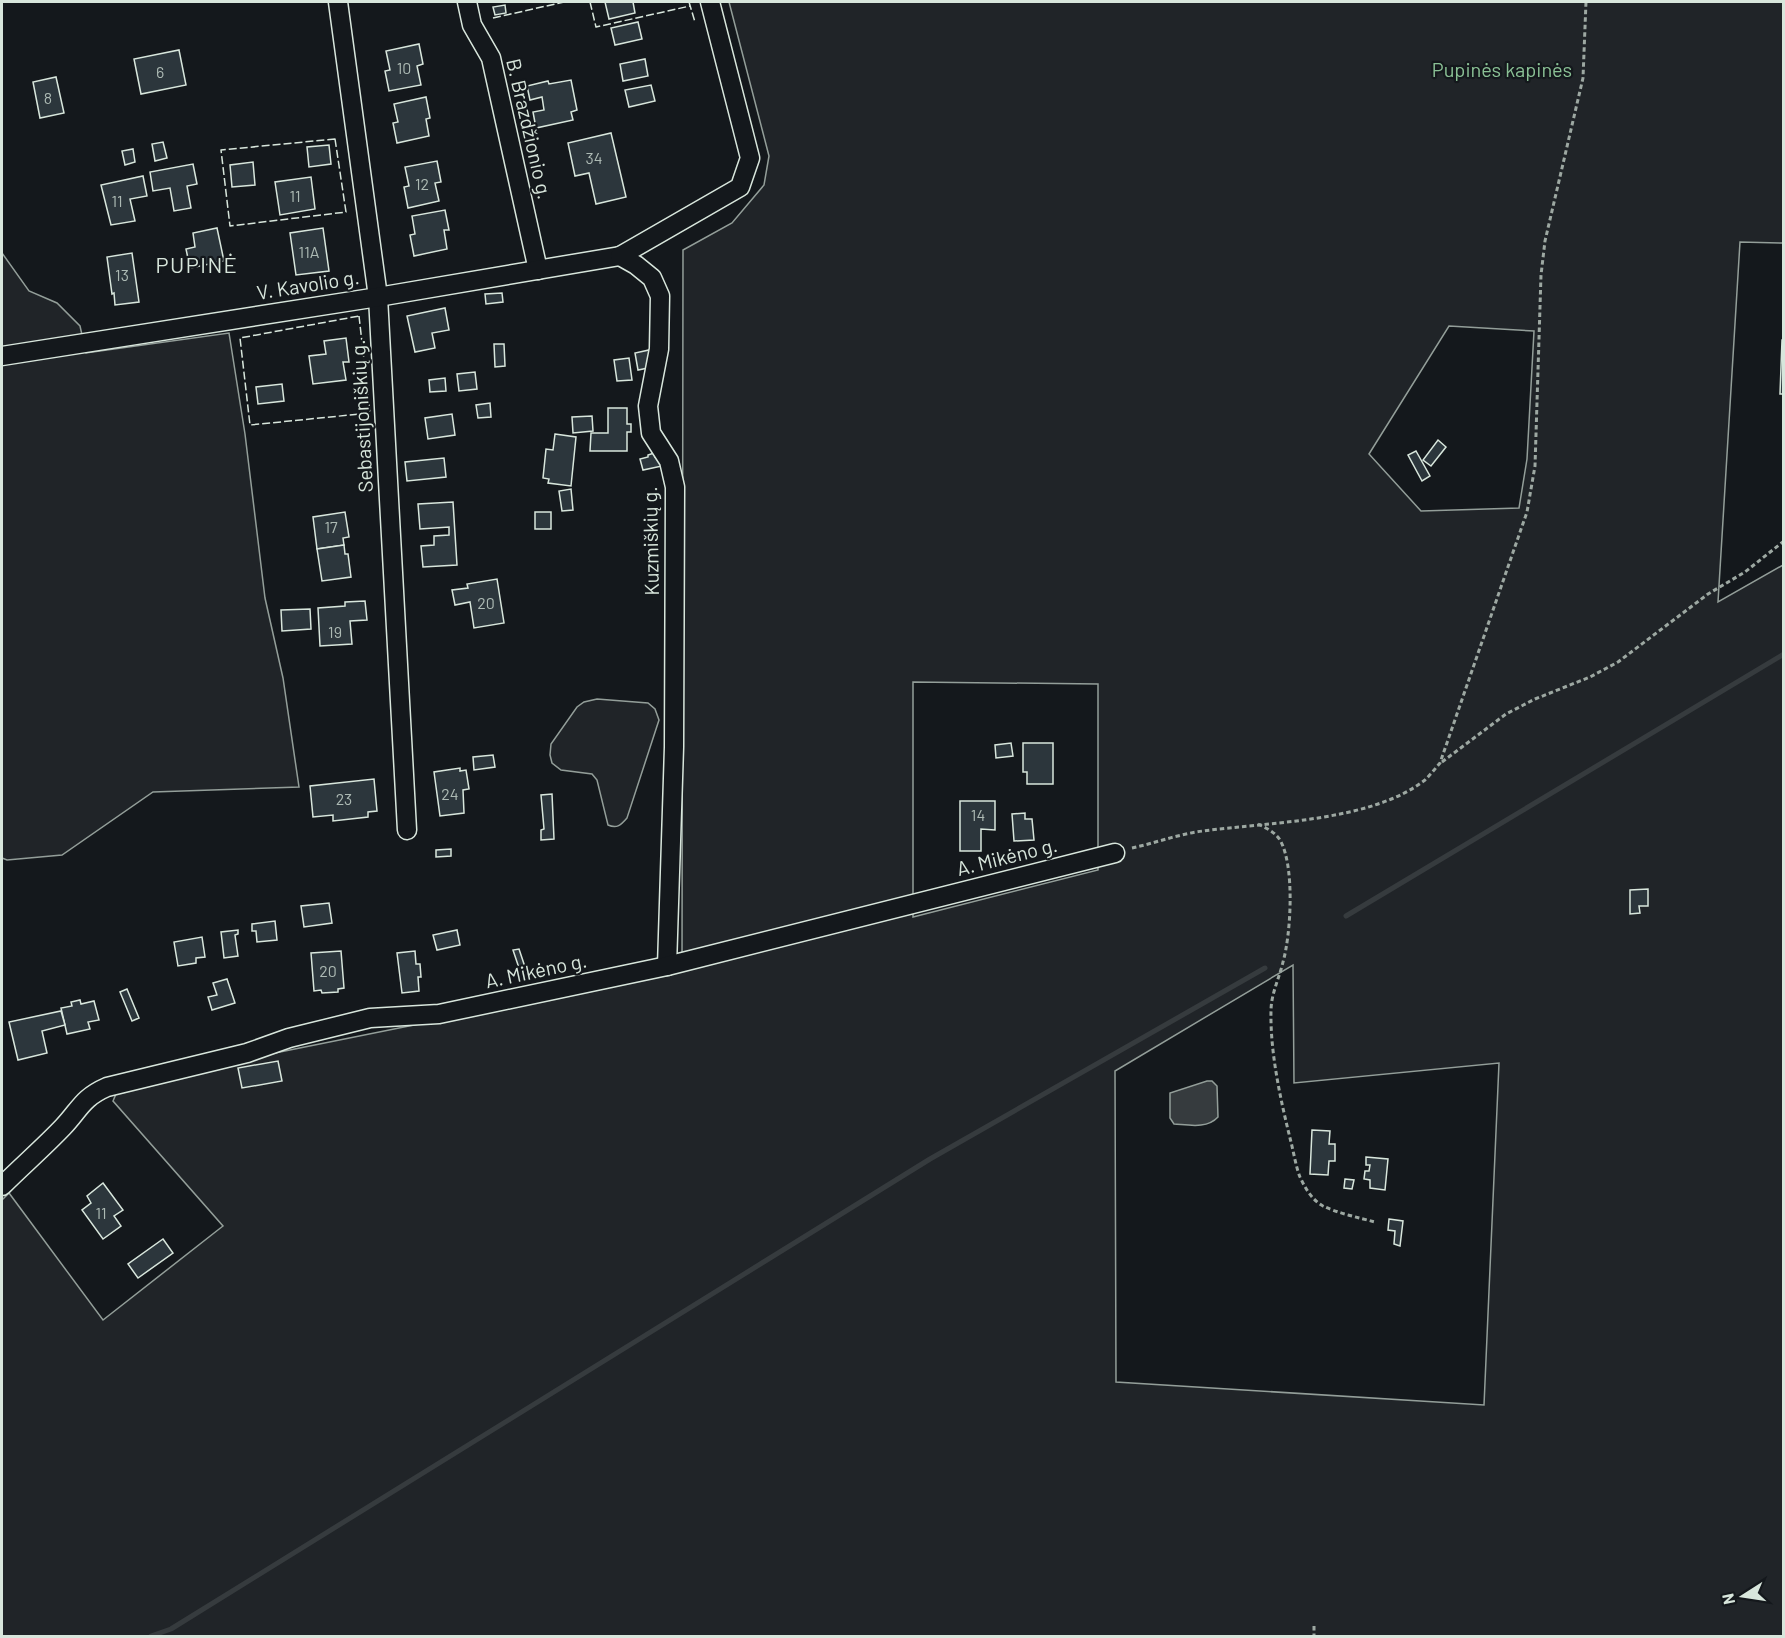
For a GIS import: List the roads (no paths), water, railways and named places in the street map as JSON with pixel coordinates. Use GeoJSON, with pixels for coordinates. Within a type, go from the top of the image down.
{"type":"FeatureCollection","features":[{"type":"Feature","properties":{"kind":"street","name":"Sebastijoniškių g."},"geometry":{"type":"LineString","coordinates":[[338,2],[378,297],[407,830]]}},
{"type":"Feature","properties":{"kind":"street","name":"B. Brazdžionio g."},"geometry":{"type":"LineString","coordinates":[[467,2],[472,25],[491,58],[538,270]]}},
{"type":"Feature","properties":{"kind":"street"},"geometry":{"type":"LineString","coordinates":[[620,256],[740,187],[747,168],[750,158],[710,2]]}},
{"type":"Feature","properties":{"kind":"street","name":"V. Kavolio g."},"geometry":{"type":"LineString","coordinates":[[2,356],[378,297],[620,256]]}},
{"type":"Feature","properties":{"kind":"street","name":"Kuzmiškių g."},"geometry":{"type":"LineString","coordinates":[[620,256],[652,278],[660,296],[659,349],[648,406],[651,433],[669,461],[675,487],[674,747],[667,966]]}},
{"type":"Feature","properties":{"kind":"street","name":"A. Mikėno g."},"geometry":{"type":"LineString","coordinates":[[2,1186],[64,1126],[82,1102],[91,1094],[107,1087],[247,1053],[290,1038],[370,1018],[439,1014],[667,966],[1115,853]]}},
{"type":"Feature","properties":{"kind":"waterway"},"geometry":{"type":"LineString","coordinates":[[1346,916],[1784,654]]}},
{"type":"Feature","properties":{"kind":"waterway"},"geometry":{"type":"LineString","coordinates":[[151,1636],[171,1629],[930,1159],[1265,968]]}},
{"type":"Feature","properties":{"kind":"district","name":"PUPINĖ"},"geometry":{"type":"Point","coordinates":[197,265]}},
{"type":"Feature","properties":{"kind":"park label","name":"Pupinės kapinės"},"geometry":{"type":"Point","coordinates":[1502,70]}}]}
